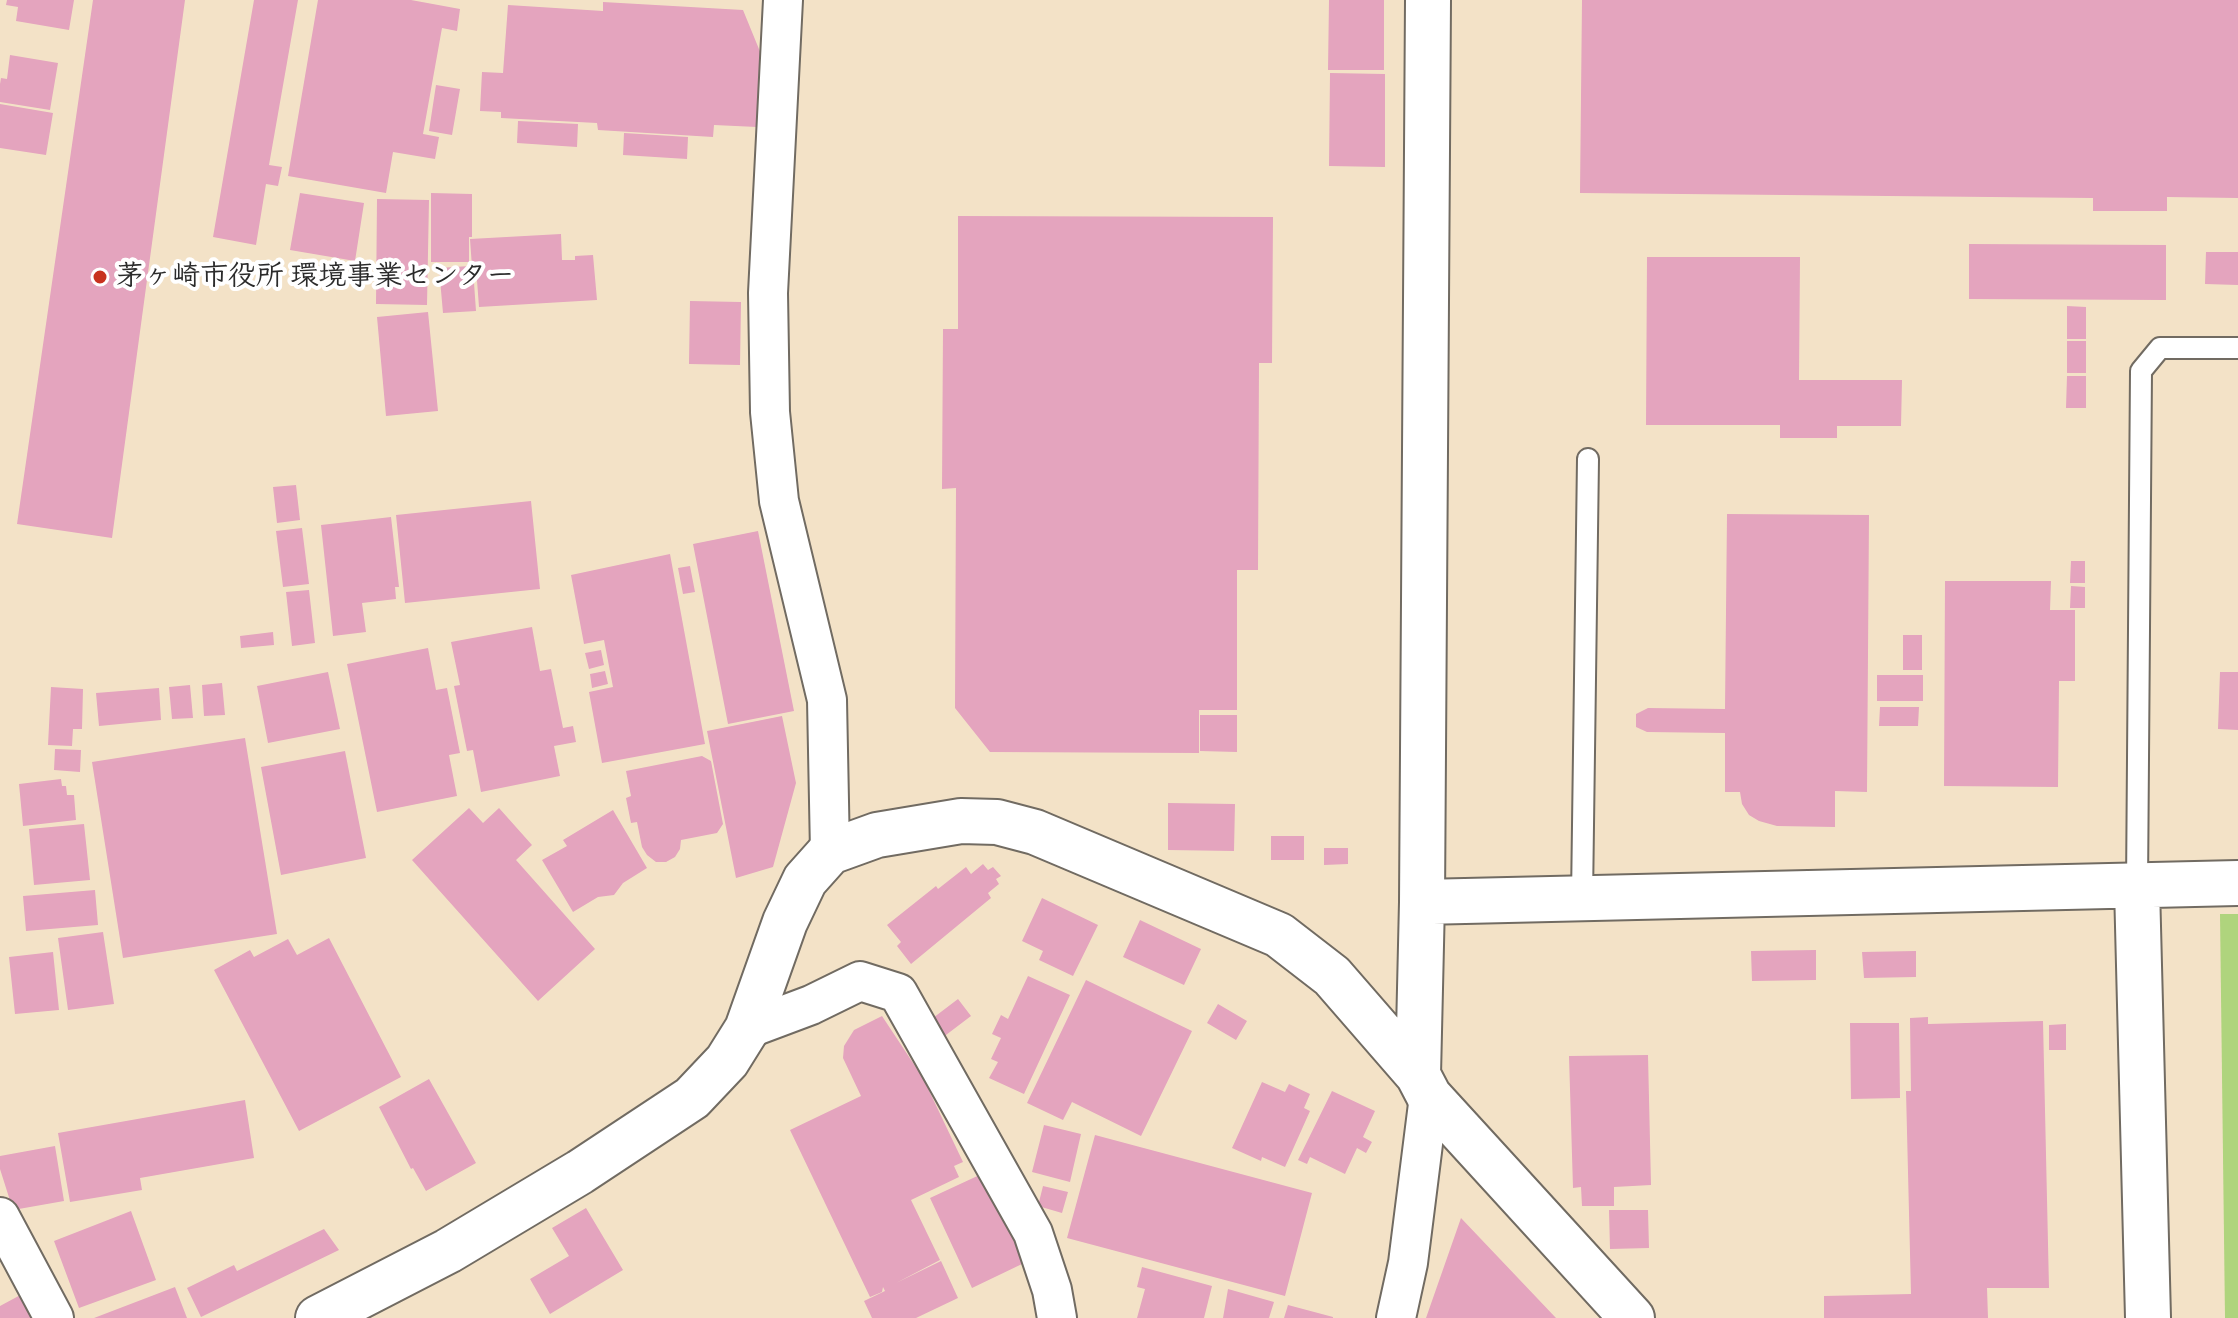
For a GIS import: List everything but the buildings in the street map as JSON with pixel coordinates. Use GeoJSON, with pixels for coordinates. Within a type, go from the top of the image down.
{"type":"FeatureCollection","features":[{"type":"Feature","properties":{"kind":"street"},"geometry":{"type":"LineString","coordinates":[[783,0],[768,293],[770,412],[779,501],[827,700],[830,852]]}},
{"type":"Feature","properties":{"kind":"street"},"geometry":{"type":"LineString","coordinates":[[1396,1318],[1408,1263],[1423,1086],[1428,0]]}},
{"type":"Feature","properties":{"kind":"street"},"geometry":{"type":"LineString","coordinates":[[318,1318],[448,1251],[580,1172],[692,1098],[727,1061],[747,1029],[785,922],[805,880],[830,852],[877,835],[961,821],[997,822],[1035,832],[1279,935],[1332,976],[1423,1086],[1632,1318]]}},
{"type":"Feature","properties":{"kind":"street"},"geometry":{"type":"LineString","coordinates":[[1422,902],[2238,883]]}},
{"type":"Feature","properties":{"kind":"street"},"geometry":{"type":"LineString","coordinates":[[2137,887],[2148,1318]]}},
{"type":"Feature","properties":{"kind":"street"},"geometry":{"type":"LineString","coordinates":[[747,1029],[811,1005],[860,981],[898,993],[1033,1233],[1052,1290],[1057,1318]]}},
{"type":"Feature","properties":{"kind":"street"},"geometry":{"type":"LineString","coordinates":[[0,1217],[54,1318]]}},
{"type":"Feature","properties":{"kind":"lane"},"geometry":{"type":"LineString","coordinates":[[2137,887],[2141,371],[2160,348],[2238,348]]}},
{"type":"Feature","properties":{"kind":"lane"},"geometry":{"type":"LineString","coordinates":[[1582,898],[1588,459]]}},
{"type":"Feature","properties":{"kind":"green space"},"geometry":{"type":"Polygon","coordinates":[[[2220,914],[2238,914],[2238,1318],[2225,1318],[2220,914]]]}},
{"type":"Feature","properties":{"kind":"place","name":"茅ヶ崎市役所 環境事業センター"},"geometry":{"type":"Point","coordinates":[100,277]}}]}
